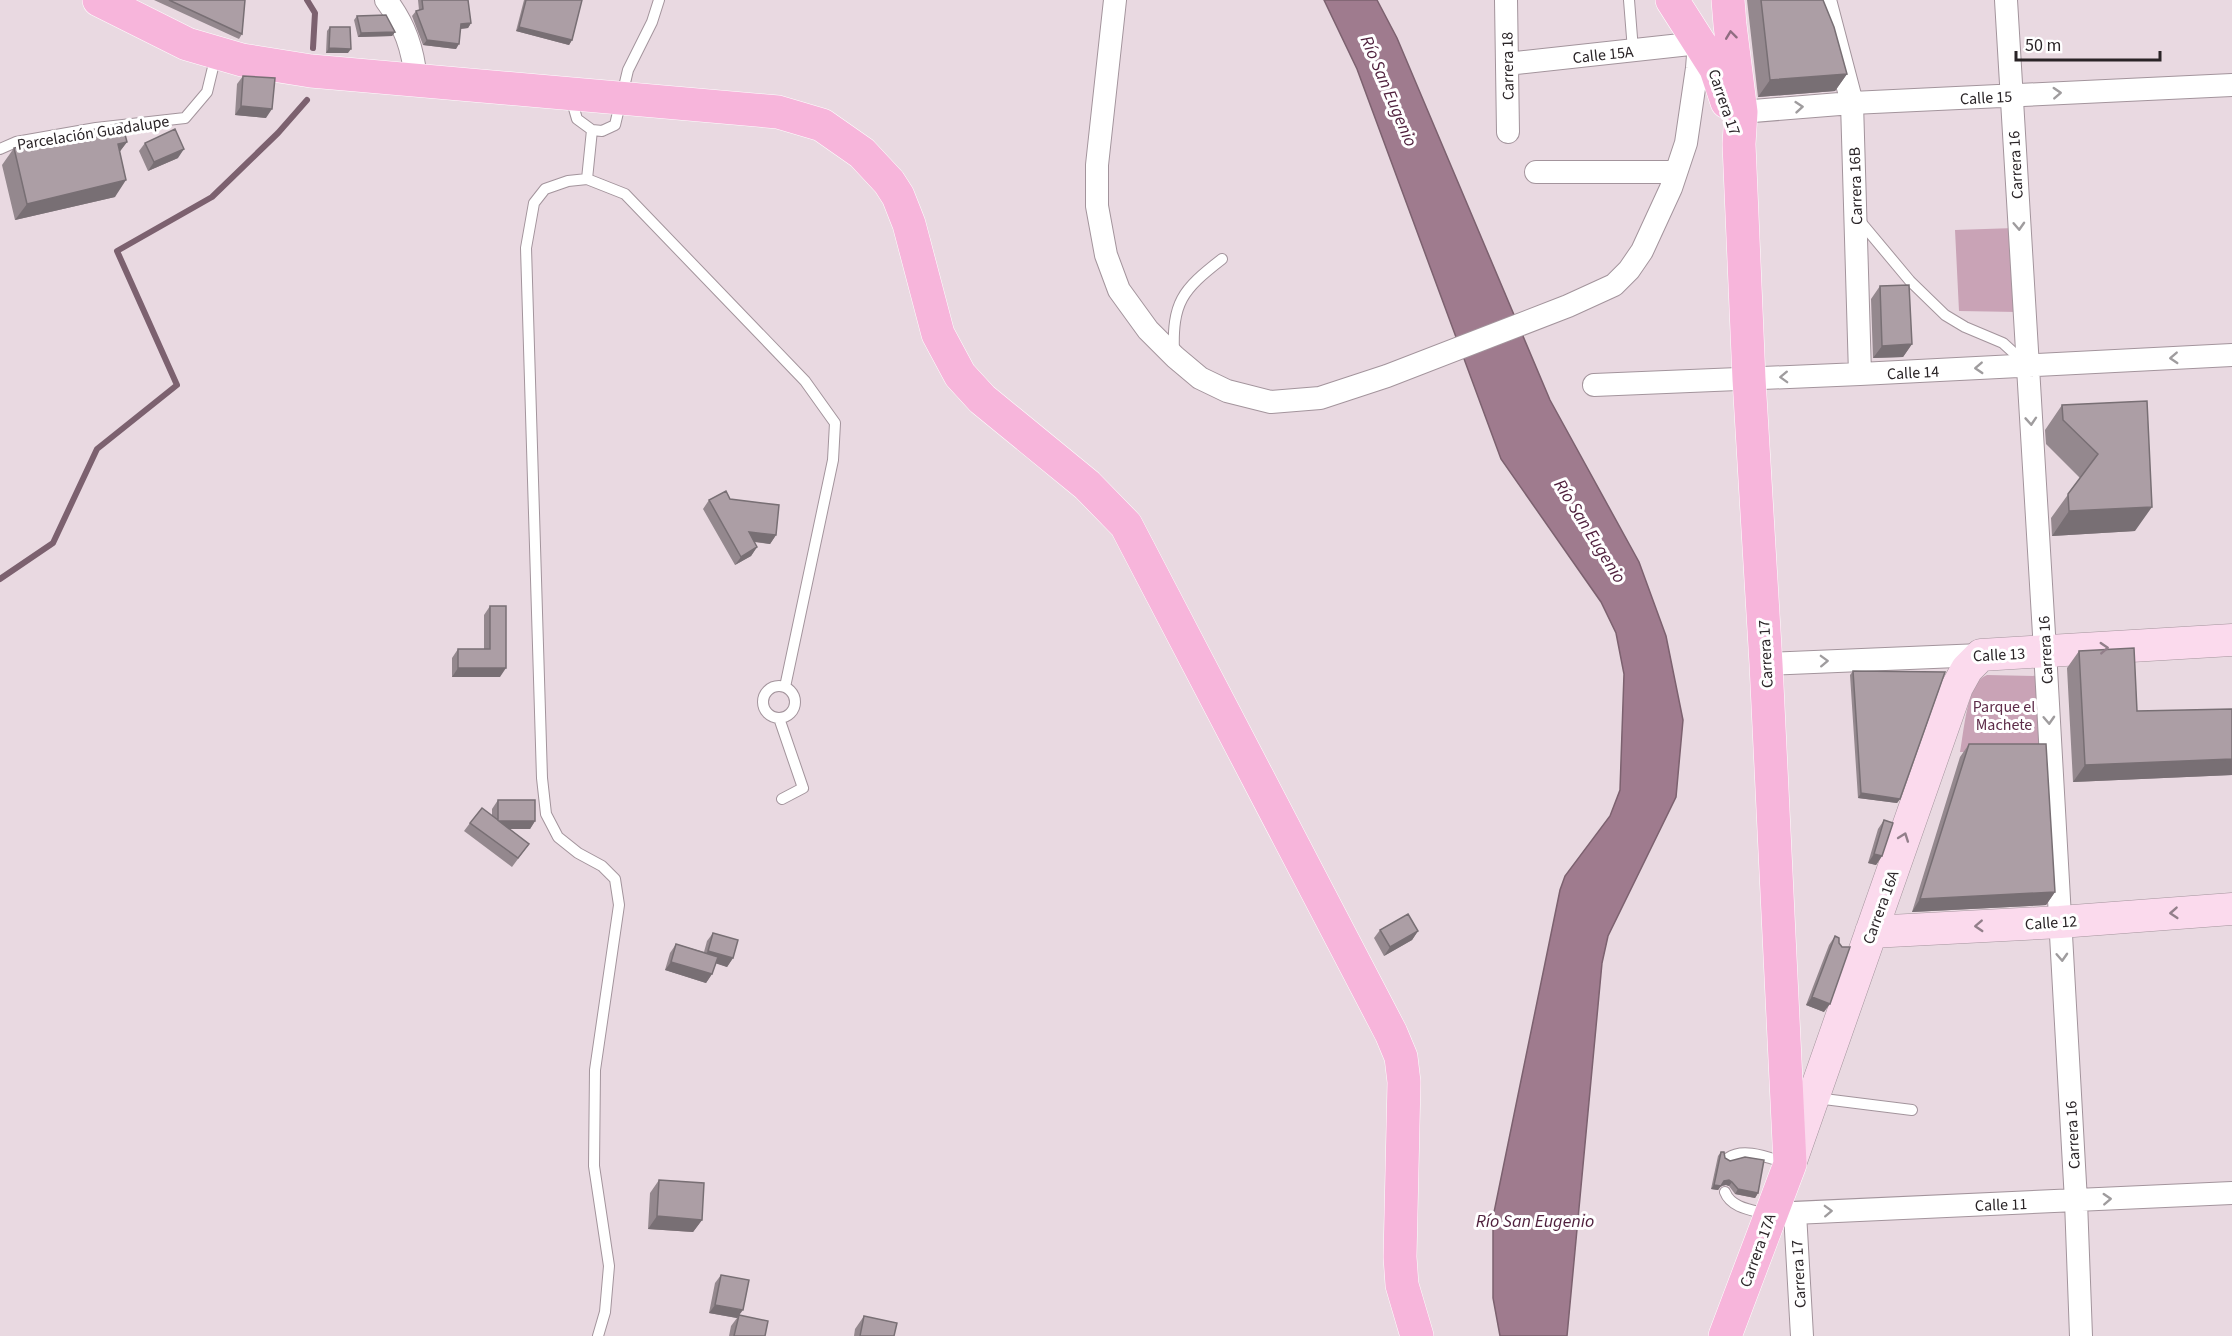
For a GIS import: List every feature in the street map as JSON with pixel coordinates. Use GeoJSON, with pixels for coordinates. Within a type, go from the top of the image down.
{"type":"FeatureCollection","features":[{"type":"Feature","properties":{"kind":"main road"},"geometry":{"type":"LineString","coordinates":[[99,0],[177,39],[242,60],[311,71],[778,112],[822,125],[862,153],[889,182],[898,196],[909,224],[938,334],[960,375],[982,399],[1087,485],[1126,525],[1391,1033],[1401,1057],[1404,1082],[1400,1257],[1402,1285],[1417,1336]]}},
{"type":"Feature","properties":{"kind":"main road","name":"Carrera 17"},"geometry":{"type":"LineString","coordinates":[[1672,0],[1716,69],[1740,128]]}},
{"type":"Feature","properties":{"kind":"main road"},"geometry":{"type":"LineString","coordinates":[[1699,43],[1707,0]]}},
{"type":"Feature","properties":{"kind":"main road","name":"Carrera 17"},"geometry":{"type":"LineString","coordinates":[[1728,0],[1740,128],[1749,379],[1766,664],[1790,1164]]}},
{"type":"Feature","properties":{"kind":"main road","name":"Calle 13"},"geometry":{"type":"LineString","coordinates":[[1981,655],[2232,640]]}},
{"type":"Feature","properties":{"kind":"main road","name":"Carrera 16A"},"geometry":{"type":"LineString","coordinates":[[1790,1164],[1863,940],[1957,687],[1967,669],[1981,655]]}},
{"type":"Feature","properties":{"kind":"main road","name":"Calle 12"},"geometry":{"type":"LineString","coordinates":[[1863,940],[2232,909]]}},
{"type":"Feature","properties":{"kind":"main road","name":"Carrera 17A"},"geometry":{"type":"LineString","coordinates":[[1725,1336],[1782,1214],[1790,1164]]}},
{"type":"Feature","properties":{"kind":"street"},"geometry":{"type":"LineString","coordinates":[[386,0],[399,17],[409,40],[416,80]]}},
{"type":"Feature","properties":{"kind":"street"},"geometry":{"type":"LineString","coordinates":[[1115,0],[1097,165],[1097,206],[1106,255],[1119,290],[1148,330],[1174,357],[1200,378],[1227,391],[1270,402],[1320,398],[1387,376],[1568,306],[1614,285],[1629,270],[1642,251],[1676,172],[1686,143],[1699,43]]}},
{"type":"Feature","properties":{"kind":"street","name":"Carrera 18"},"geometry":{"type":"LineString","coordinates":[[1506,0],[1508,132]]}},
{"type":"Feature","properties":{"kind":"street","name":"Carrera 16B"},"geometry":{"type":"LineString","coordinates":[[1825,0],[1852,103],[1860,375]]}},
{"type":"Feature","properties":{"kind":"street","name":"Carrera 16"},"geometry":{"type":"LineString","coordinates":[[2006,0],[2045,651],[2082,1336]]}},
{"type":"Feature","properties":{"kind":"street","name":"Calle 15A"},"geometry":{"type":"LineString","coordinates":[[1506,64],[1699,43]]}},
{"type":"Feature","properties":{"kind":"street","name":"Calle 15"},"geometry":{"type":"LineString","coordinates":[[1740,128],[1852,103],[2232,85]]}},
{"type":"Feature","properties":{"kind":"street"},"geometry":{"type":"LineString","coordinates":[[1536,172],[1676,172]]}},
{"type":"Feature","properties":{"kind":"street","name":"Calle 14"},"geometry":{"type":"LineString","coordinates":[[1594,386],[1860,375],[2232,355]]}},
{"type":"Feature","properties":{"kind":"street","name":"Calle 13"},"geometry":{"type":"LineString","coordinates":[[1766,664],[1981,655]]}},
{"type":"Feature","properties":{"kind":"street","name":"Calle 11"},"geometry":{"type":"LineString","coordinates":[[1782,1214],[2232,1193]]}},
{"type":"Feature","properties":{"kind":"street","name":"Carrera 17"},"geometry":{"type":"LineString","coordinates":[[1782,1214],[1802,1336]]}},
{"type":"Feature","properties":{"kind":"lane"},"geometry":{"type":"LineString","coordinates":[[571,94],[573,110],[582,125],[592,130],[602,131],[615,125],[628,70],[652,22],[659,0]]}},
{"type":"Feature","properties":{"kind":"lane"},"geometry":{"type":"LineString","coordinates":[[1629,0],[1633,50]]}},
{"type":"Feature","properties":{"kind":"lane","name":"Parcelación Guadalupe"},"geometry":{"type":"LineString","coordinates":[[0,149],[16,142],[96,128],[185,118],[207,92],[216,53]]}},
{"type":"Feature","properties":{"kind":"lane"},"geometry":{"type":"LineString","coordinates":[[587,179],[592,130]]}},
{"type":"Feature","properties":{"kind":"lane"},"geometry":{"type":"LineString","coordinates":[[598,1336],[605,1312],[609,1266],[594,1166],[595,1070],[619,905],[615,879],[602,866],[578,853],[558,837],[546,814],[542,778],[526,248],[534,203],[546,189],[568,181],[587,179],[626,194],[805,381],[835,423],[833,460],[785,687]]}},
{"type":"Feature","properties":{"kind":"lane"},"geometry":{"type":"LineString","coordinates":[[1855,215],[1910,281],[1945,315],[1965,327],[2003,343],[2027,366]]}},
{"type":"Feature","properties":{"kind":"lane"},"geometry":{"type":"LineString","coordinates":[[1174,357],[1177,310],[1193,282],[1222,259]]}},
{"type":"Feature","properties":{"kind":"lane"},"geometry":{"type":"LineString","coordinates":[[779,686],[785,687],[794,696],[794,708],[786,717],[779,718],[768,714],[763,702],[767,690],[779,686]]}},
{"type":"Feature","properties":{"kind":"lane"},"geometry":{"type":"LineString","coordinates":[[779,718],[802,788],[782,799]]}},
{"type":"Feature","properties":{"kind":"lane"},"geometry":{"type":"LineString","coordinates":[[1813,1097],[1912,1110]]}},
{"type":"Feature","properties":{"kind":"lane"},"geometry":{"type":"LineString","coordinates":[[1728,1158],[1736,1154],[1749,1154],[1790,1164]]}},
{"type":"Feature","properties":{"kind":"lane"},"geometry":{"type":"LineString","coordinates":[[1725,1192],[1728,1198],[1741,1207],[1782,1214]]}},
{"type":"Feature","properties":{"kind":"green space"},"geometry":{"type":"Polygon","coordinates":[[[2015,228],[2018,312],[1959,311],[1955,230],[2015,228]]]}},
{"type":"Feature","properties":{"kind":"green space","name":"Parque el Machete"},"geometry":{"type":"Polygon","coordinates":[[[1987,675],[2040,676],[2042,752],[1960,752],[1971,697],[1980,679],[1987,675]]]}},
{"type":"Feature","properties":{"kind":"water","name":"Río San Eugenio"},"geometry":{"type":"Polygon","coordinates":[[[1324,0],[1377,0],[1397,38],[1550,400],[1639,562],[1666,636],[1683,720],[1676,797],[1608,936],[1602,963],[1567,1336],[1500,1336],[1493,1298],[1493,1217],[1560,890],[1565,876],[1610,816],[1620,790],[1624,674],[1616,633],[1601,602],[1501,459],[1357,69],[1324,0]]]}},
{"type":"Feature","properties":{"kind":"building"},"geometry":{"type":"Polygon","coordinates":[[[169,0],[245,0],[242,34],[169,0]]]}},
{"type":"Feature","properties":{"kind":"building"},"geometry":{"type":"Polygon","coordinates":[[[422,0],[468,0],[471,23],[461,24],[459,44],[427,40],[416,11],[423,9],[422,0]]]}},
{"type":"Feature","properties":{"kind":"building"},"geometry":{"type":"Polygon","coordinates":[[[526,0],[582,0],[572,40],[519,27],[526,0]]]}},
{"type":"Feature","properties":{"kind":"building"},"geometry":{"type":"Polygon","coordinates":[[[1761,0],[1823,0],[1834,27],[1847,74],[1770,80],[1761,0]]]}},
{"type":"Feature","properties":{"kind":"building"},"geometry":{"type":"Polygon","coordinates":[[[386,15],[395,32],[361,33],[357,16],[386,15]]]}},
{"type":"Feature","properties":{"kind":"building"},"geometry":{"type":"Polygon","coordinates":[[[330,27],[350,27],[351,49],[329,48],[330,27]]]}},
{"type":"Feature","properties":{"kind":"building"},"geometry":{"type":"Polygon","coordinates":[[[243,76],[275,78],[272,109],[241,106],[243,76]]]}},
{"type":"Feature","properties":{"kind":"building"},"geometry":{"type":"Polygon","coordinates":[[[122,123],[127,142],[118,144],[126,180],[27,204],[14,148],[122,123]]]}},
{"type":"Feature","properties":{"kind":"building"},"geometry":{"type":"Polygon","coordinates":[[[175,129],[184,149],[154,162],[145,143],[175,129]]]}},
{"type":"Feature","properties":{"kind":"building"},"geometry":{"type":"Polygon","coordinates":[[[1909,285],[1912,344],[1882,346],[1880,286],[1909,285]]]}},
{"type":"Feature","properties":{"kind":"building"},"geometry":{"type":"Polygon","coordinates":[[[2147,401],[2152,507],[2069,511],[2068,494],[2098,454],[2063,420],[2062,405],[2147,401]]]}},
{"type":"Feature","properties":{"kind":"building"},"geometry":{"type":"Polygon","coordinates":[[[726,491],[730,499],[779,505],[776,535],[749,532],[757,547],[741,557],[709,500],[726,491]]]}},
{"type":"Feature","properties":{"kind":"building"},"geometry":{"type":"Polygon","coordinates":[[[490,606],[506,606],[506,668],[458,668],[458,649],[490,649],[490,606]]]}},
{"type":"Feature","properties":{"kind":"building"},"geometry":{"type":"Polygon","coordinates":[[[2134,648],[2137,711],[2232,709],[2232,759],[2085,765],[2079,651],[2134,648]]]}},
{"type":"Feature","properties":{"kind":"building"},"geometry":{"type":"Polygon","coordinates":[[[1853,671],[1945,672],[1900,799],[1861,793],[1853,671]]]}},
{"type":"Feature","properties":{"kind":"building"},"geometry":{"type":"Polygon","coordinates":[[[1969,744],[2046,744],[2055,892],[1920,899],[1969,744]]]}},
{"type":"Feature","properties":{"kind":"building"},"geometry":{"type":"Polygon","coordinates":[[[498,800],[535,800],[535,821],[499,821],[529,844],[518,858],[470,823],[482,808],[498,820],[498,800]]]}},
{"type":"Feature","properties":{"kind":"building"},"geometry":{"type":"Polygon","coordinates":[[[1884,820],[1893,823],[1882,856],[1874,854],[1884,820]]]}},
{"type":"Feature","properties":{"kind":"building"},"geometry":{"type":"Polygon","coordinates":[[[1408,914],[1418,931],[1390,947],[1380,930],[1408,914]]]}},
{"type":"Feature","properties":{"kind":"building"},"geometry":{"type":"Polygon","coordinates":[[[713,933],[738,940],[733,958],[708,951],[713,933]]]}},
{"type":"Feature","properties":{"kind":"building"},"geometry":{"type":"Polygon","coordinates":[[[1835,936],[1839,938],[1842,947],[1850,947],[1830,1004],[1812,997],[1835,936]]]}},
{"type":"Feature","properties":{"kind":"building"},"geometry":{"type":"Polygon","coordinates":[[[676,944],[718,957],[712,974],[671,962],[676,944]]]}},
{"type":"Feature","properties":{"kind":"building"},"geometry":{"type":"Polygon","coordinates":[[[1721,1152],[1724,1152],[1725,1158],[1730,1161],[1745,1157],[1764,1160],[1758,1193],[1738,1189],[1729,1180],[1724,1181],[1721,1186],[1714,1185],[1721,1152]]]}},
{"type":"Feature","properties":{"kind":"building"},"geometry":{"type":"Polygon","coordinates":[[[659,1180],[704,1183],[702,1220],[657,1216],[659,1180]]]}},
{"type":"Feature","properties":{"kind":"building"},"geometry":{"type":"Polygon","coordinates":[[[721,1275],[749,1280],[743,1310],[715,1305],[721,1275]]]}},
{"type":"Feature","properties":{"kind":"building"},"geometry":{"type":"Polygon","coordinates":[[[739,1315],[768,1321],[765,1336],[734,1336],[739,1315]]]}},
{"type":"Feature","properties":{"kind":"building"},"geometry":{"type":"Polygon","coordinates":[[[864,1316],[897,1323],[894,1336],[860,1336],[864,1316]]]}},
{"type":"Feature","properties":{"kind":"waterway"},"geometry":{"type":"LineString","coordinates":[[307,0],[315,13],[313,48]]}},
{"type":"Feature","properties":{"kind":"waterway"},"geometry":{"type":"LineString","coordinates":[[0,579],[53,543],[97,449],[177,385],[117,251],[212,197],[278,133],[307,100]]}}]}
